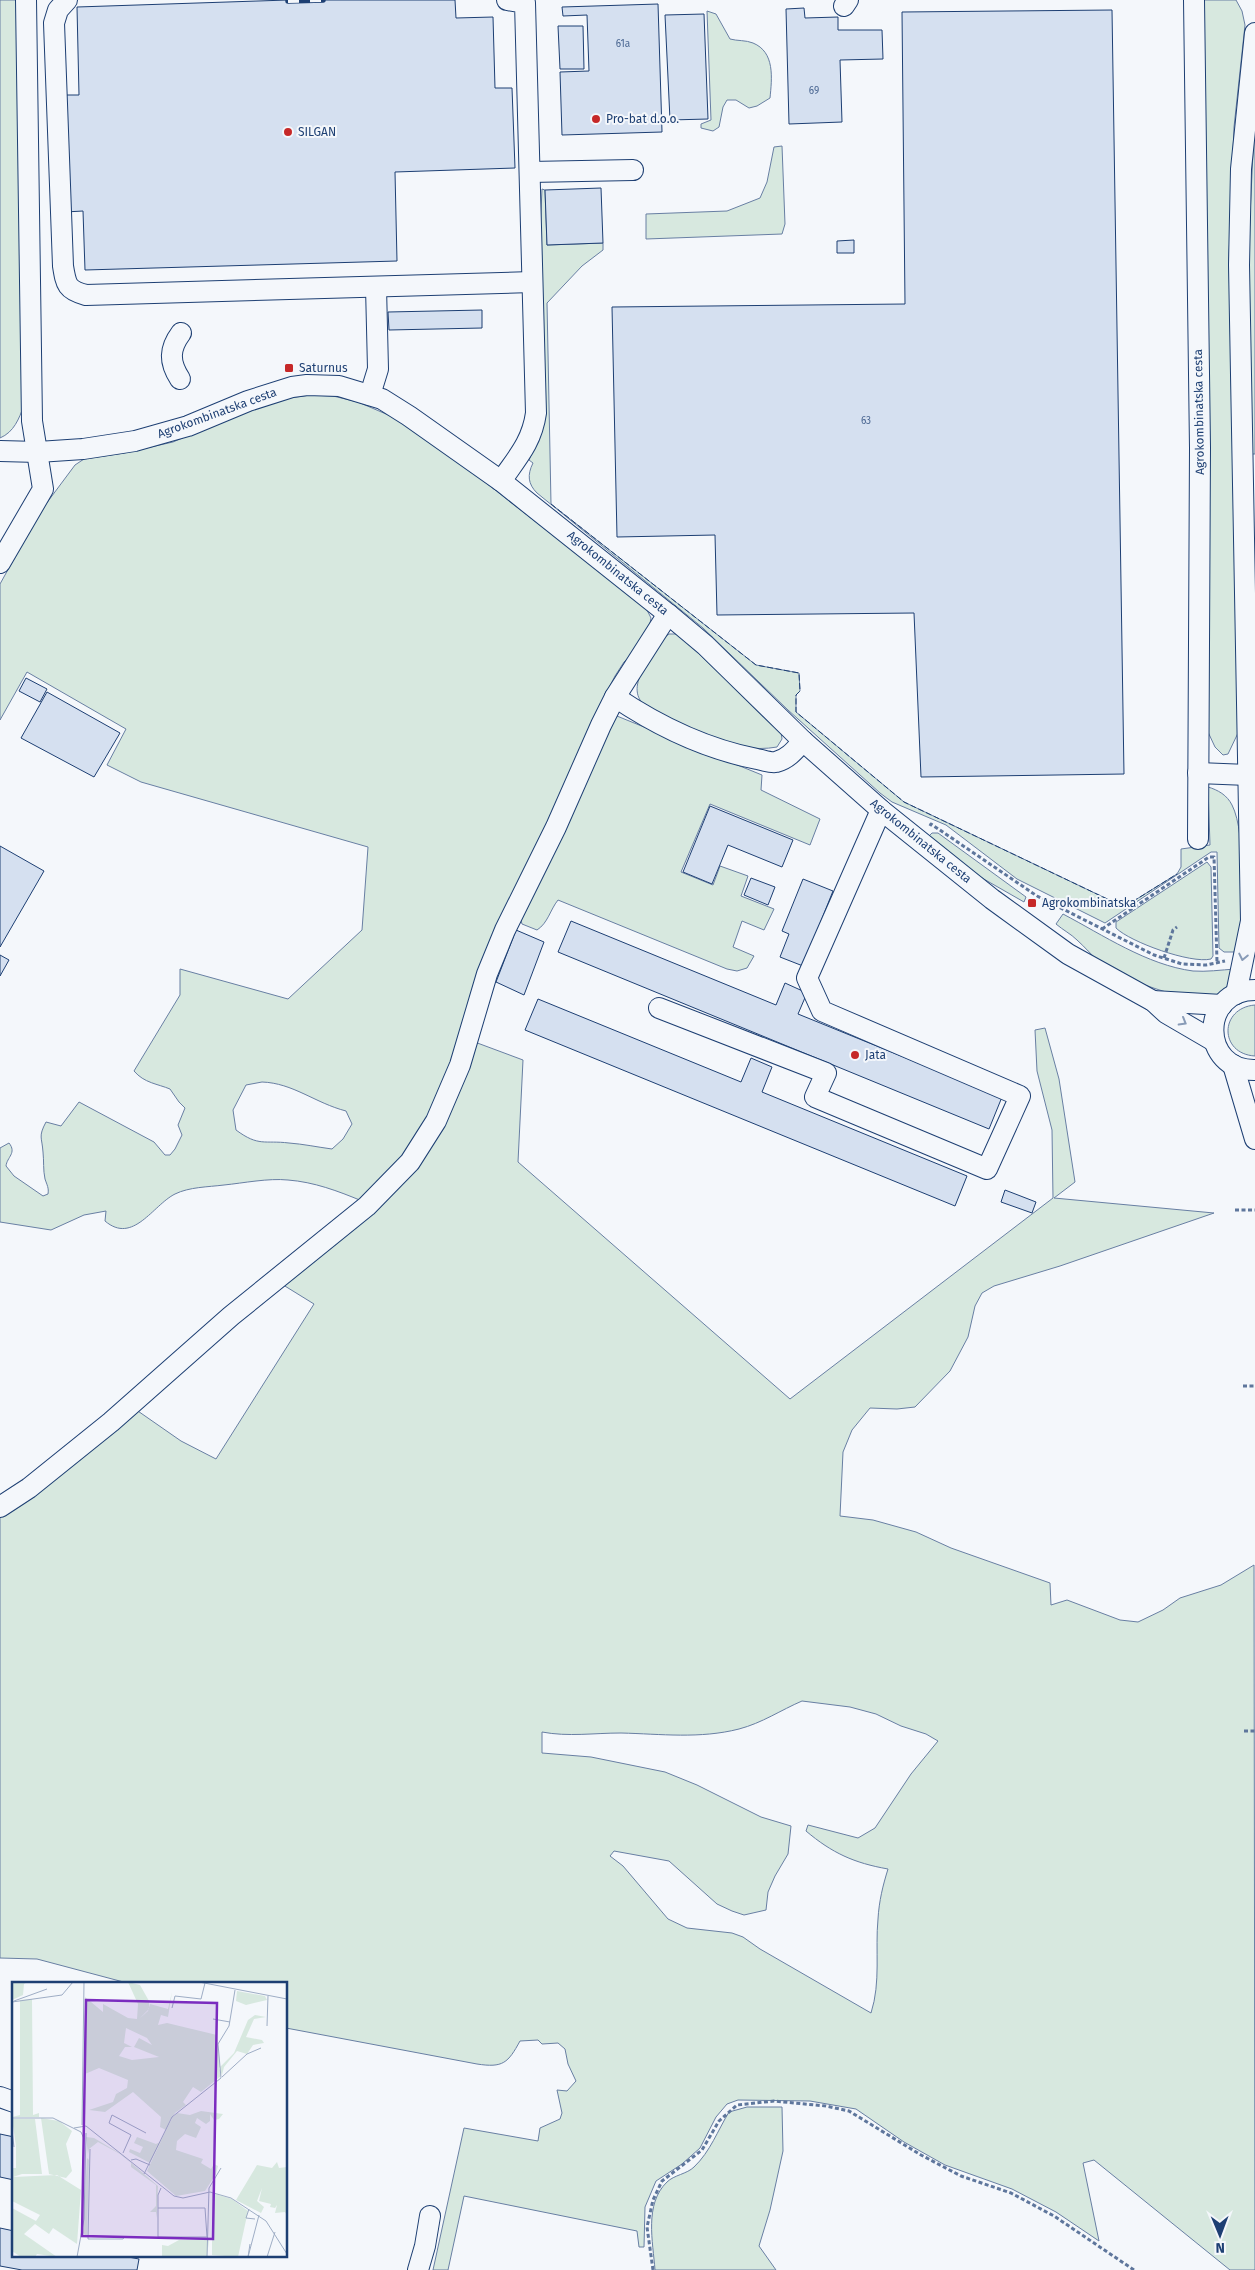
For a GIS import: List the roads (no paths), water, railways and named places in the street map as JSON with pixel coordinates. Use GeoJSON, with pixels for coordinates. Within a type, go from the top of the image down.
{"type":"FeatureCollection","features":[{"type":"Feature","properties":{"kind":"street"},"geometry":{"type":"LineString","coordinates":[[0,563],[43,490],[32,420],[26,0]]}},
{"type":"Feature","properties":{"kind":"street"},"geometry":{"type":"LineString","coordinates":[[67,0],[58,10],[54,23],[63,266],[65,282],[74,292],[86,295],[532,282]]}},
{"type":"Feature","properties":{"kind":"street"},"geometry":{"type":"LineString","coordinates":[[501,482],[526,447],[533,431],[536,414],[525,3],[507,0]]}},
{"type":"Feature","properties":{"kind":"street","name":"Agrokombinatska cesta"},"geometry":{"type":"LineString","coordinates":[[1194,0],[1200,448],[1198,839]]}},
{"type":"Feature","properties":{"kind":"street"},"geometry":{"type":"LineString","coordinates":[[1255,33],[1246,105],[1239,201],[1248,460],[1248,775],[1253,927],[1238,996],[1215,1018],[1214,1041],[1222,1055],[1233,1065],[1255,1070]]}},
{"type":"Feature","properties":{"kind":"street"},"geometry":{"type":"LineString","coordinates":[[530,172],[633,170]]}},
{"type":"Feature","properties":{"kind":"street"},"geometry":{"type":"LineString","coordinates":[[370,395],[378,369],[376,287]]}},
{"type":"Feature","properties":{"kind":"street"},"geometry":{"type":"LineString","coordinates":[[180,379],[173,368],[173,344],[181,333]]}},
{"type":"Feature","properties":{"kind":"street","name":"Agrokombinatska cesta"},"geometry":{"type":"LineString","coordinates":[[0,451],[38,452],[83,449],[149,438],[188,426],[262,395],[292,387],[307,385],[339,386],[370,395],[409,416],[501,482],[668,614],[705,645],[803,741],[881,810],[992,899],[1068,954],[1153,1001],[1166,1013],[1214,1041]]}},
{"type":"Feature","properties":{"kind":"street"},"geometry":{"type":"LineString","coordinates":[[0,1507],[30,1488],[111,1422],[231,1316],[367,1206],[410,1162],[436,1121],[460,1065],[487,974],[615,698],[668,614]]}},
{"type":"Feature","properties":{"kind":"street"},"geometry":{"type":"LineString","coordinates":[[615,698],[641,714],[695,741],[746,757],[774,762],[788,758],[803,741]]}},
{"type":"Feature","properties":{"kind":"street"},"geometry":{"type":"LineString","coordinates":[[1198,773],[1248,775]]}},
{"type":"Feature","properties":{"kind":"street"},"geometry":{"type":"LineString","coordinates":[[659,1008],[826,1073],[815,1097],[988,1169],[1020,1096],[822,1011],[807,978],[881,810]]}},
{"type":"Feature","properties":{"kind":"street","name":"Agrokombinatska cesta"},"geometry":{"type":"LineString","coordinates":[[1153,1001],[1238,996]]}},
{"type":"Feature","properties":{"kind":"street"},"geometry":{"type":"LineString","coordinates":[[1233,1065],[1255,1139]]}},
{"type":"Feature","properties":{"kind":"street"},"geometry":{"type":"LineString","coordinates":[[0,2097],[12,2101]]}},
{"type":"Feature","properties":{"kind":"street"},"geometry":{"type":"LineString","coordinates":[[418,2270],[425,2246],[430,2216]]}},
{"type":"Feature","properties":{"kind":"railway"},"geometry":{"type":"LineString","coordinates":[[288,1],[323,0]]}},
{"type":"Feature","properties":{"kind":"place","name":"Pro-bat d.o.o."},"geometry":{"type":"Point","coordinates":[596,119]}},
{"type":"Feature","properties":{"kind":"place","name":"SILGAN"},"geometry":{"type":"Point","coordinates":[288,132]}},
{"type":"Feature","properties":{"kind":"place","name":"Saturnus"},"geometry":{"type":"Point","coordinates":[289,368]}},
{"type":"Feature","properties":{"kind":"place","name":"Agrokombinatska"},"geometry":{"type":"Point","coordinates":[1032,903]}},
{"type":"Feature","properties":{"kind":"place","name":"Jata"},"geometry":{"type":"Point","coordinates":[855,1055]}}]}
